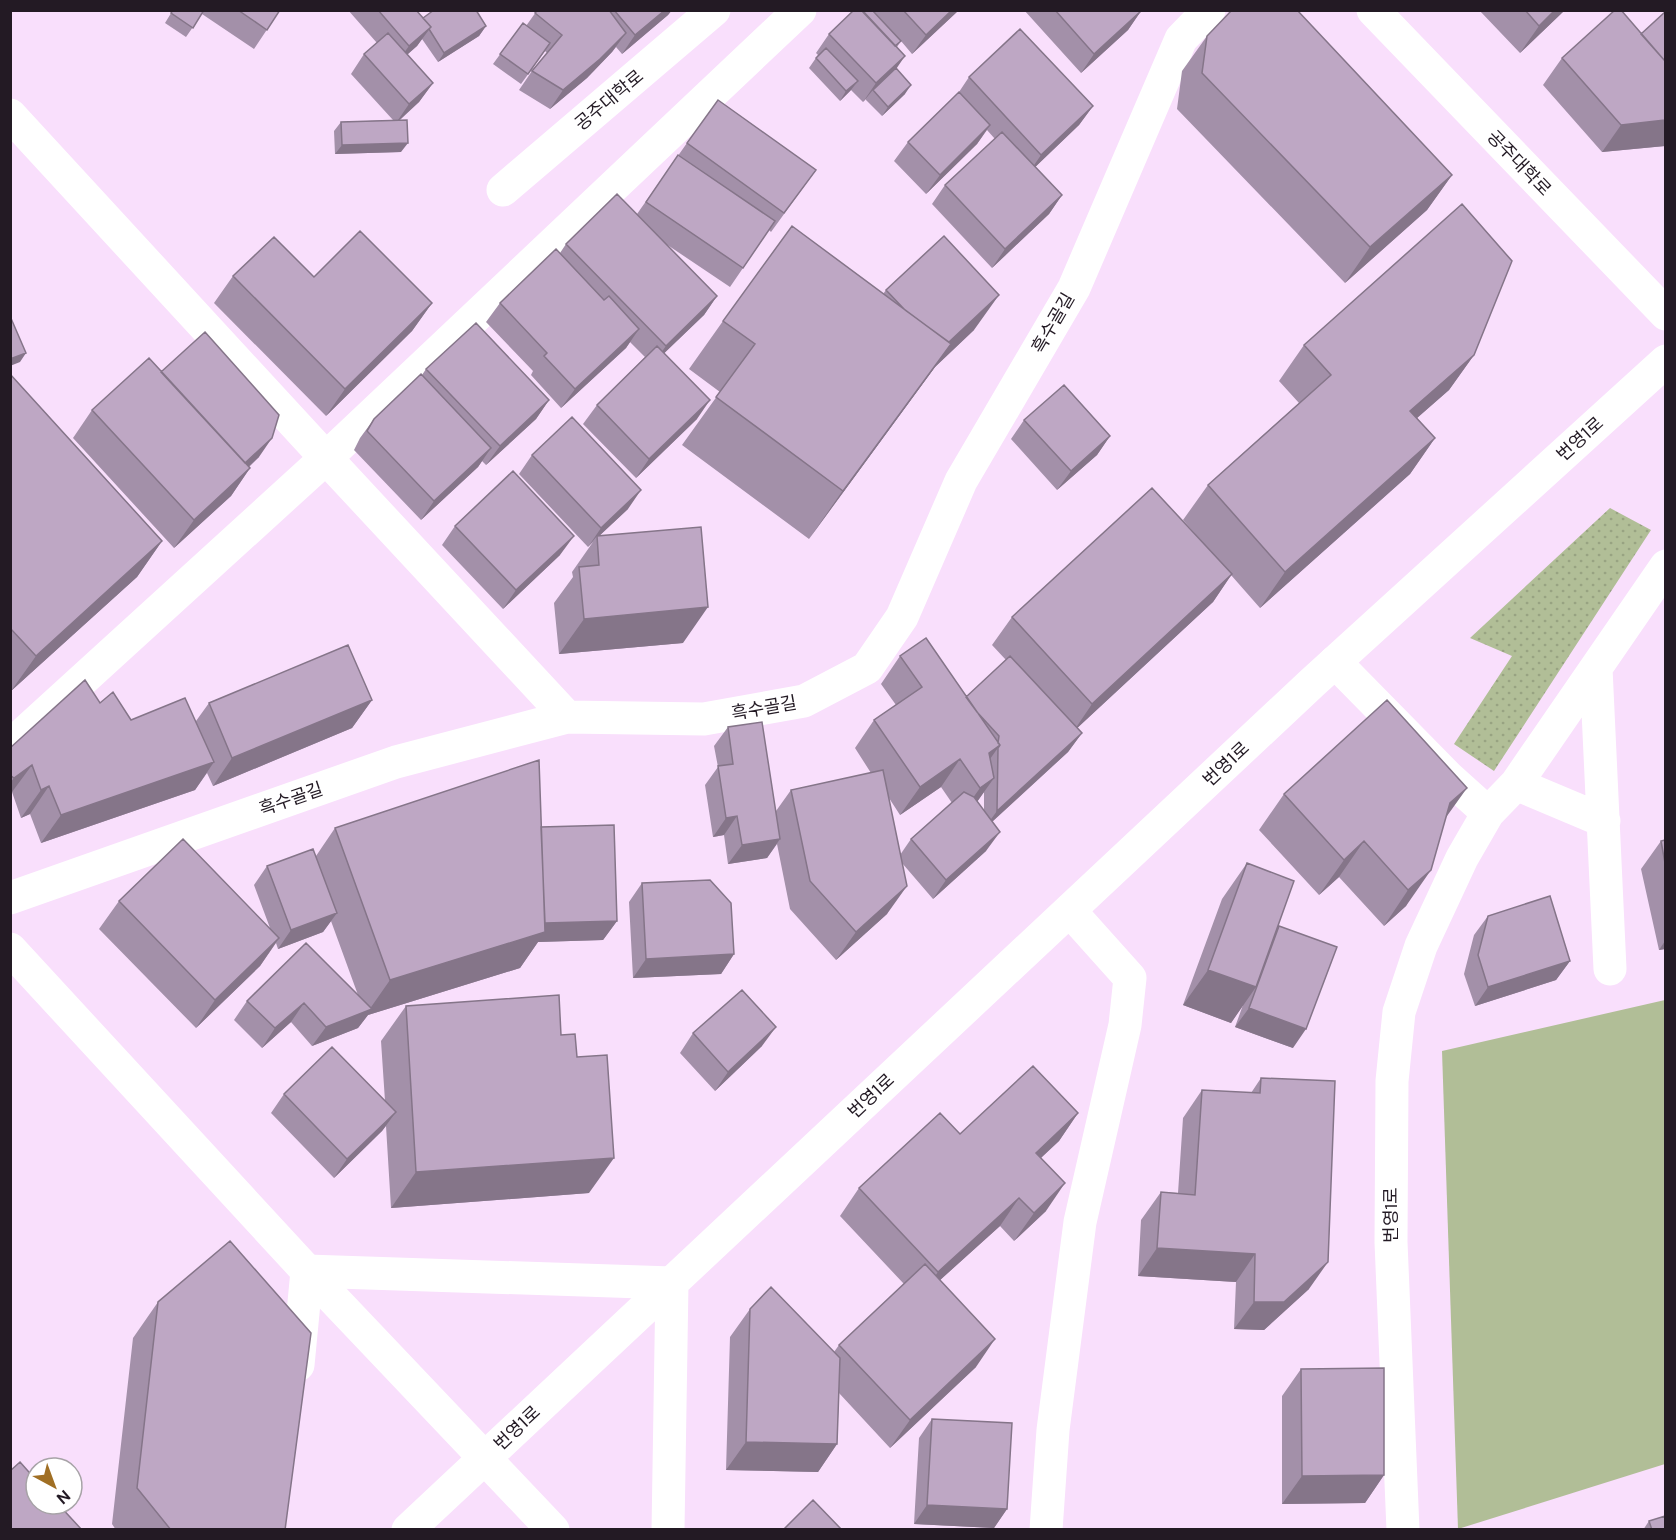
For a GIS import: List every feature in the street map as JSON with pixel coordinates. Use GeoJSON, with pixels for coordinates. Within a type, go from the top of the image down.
{"type":"FeatureCollection","features":[{"type":"Feature","properties":{"kind":"street","name":"공주대학로"},"geometry":{"type":"LineString","coordinates":[[503,190],[714,10]]}},
{"type":"Feature","properties":{"kind":"street"},"geometry":{"type":"LineString","coordinates":[[10,746],[326,458],[800,10]]}},
{"type":"Feature","properties":{"kind":"street","name":"흑수골길"},"geometry":{"type":"LineString","coordinates":[[10,898],[396,762],[567,717],[704,719],[804,701],[867,668],[902,617],[961,481],[1074,288],[1181,39],[1209,10]]}},
{"type":"Feature","properties":{"kind":"street","name":"공주대학로"},"geometry":{"type":"LineString","coordinates":[[1373,10],[1665,314]]}},
{"type":"Feature","properties":{"kind":"street"},"geometry":{"type":"LineString","coordinates":[[10,114],[567,717]]}},
{"type":"Feature","properties":{"kind":"street","name":"번영1로"},"geometry":{"type":"LineString","coordinates":[[408,1530],[1335,662],[1665,361]]}},
{"type":"Feature","properties":{"kind":"street","name":"번영1로"},"geometry":{"type":"LineString","coordinates":[[1403,1530],[1391,1242],[1392,1081],[1399,1012],[1421,945],[1462,858],[1488,813],[1515,784],[1665,566]]}},
{"type":"Feature","properties":{"kind":"street"},"geometry":{"type":"LineString","coordinates":[[1335,662],[1448,777],[1488,813]]}},
{"type":"Feature","properties":{"kind":"street"},"geometry":{"type":"LineString","coordinates":[[1596,668],[1610,969]]}},
{"type":"Feature","properties":{"kind":"street"},"geometry":{"type":"LineString","coordinates":[[1515,784],[1604,822]]}},
{"type":"Feature","properties":{"kind":"street"},"geometry":{"type":"LineString","coordinates":[[1046,1530],[1053,1430],[1080,1222],[1125,1025],[1130,978],[1070,910]]}},
{"type":"Feature","properties":{"kind":"street"},"geometry":{"type":"LineString","coordinates":[[10,949],[306,1271],[553,1530]]}},
{"type":"Feature","properties":{"kind":"street"},"geometry":{"type":"LineString","coordinates":[[306,1271],[672,1283],[668,1530]]}},
{"type":"Feature","properties":{"kind":"street"},"geometry":{"type":"LineString","coordinates":[[296,1389],[306,1271]]}},
{"type":"Feature","properties":{"kind":"green space"},"geometry":{"type":"Polygon","coordinates":[[[1610,508],[1651,530],[1494,771],[1454,744],[1512,656],[1470,638],[1610,508]]]}},
{"type":"Feature","properties":{"kind":"green space"},"geometry":{"type":"Polygon","coordinates":[[[1665,1000],[1665,1464],[1458,1529],[1442,1051],[1665,1000]]]}},
{"type":"Feature","properties":{"kind":"building"},"geometry":{"type":"Polygon","coordinates":[[[173,10],[204,10],[193,28],[171,13],[173,10]]]}},
{"type":"Feature","properties":{"kind":"building"},"geometry":{"type":"Polygon","coordinates":[[[238,10],[280,10],[267,30],[238,10]]]}},
{"type":"Feature","properties":{"kind":"building"},"geometry":{"type":"Polygon","coordinates":[[[378,10],[416,10],[431,27],[409,46],[378,10]]]}},
{"type":"Feature","properties":{"kind":"building"},"geometry":{"type":"Polygon","coordinates":[[[434,10],[476,10],[486,26],[444,53],[429,29],[431,27],[423,18],[434,10]]]}},
{"type":"Feature","properties":{"kind":"building"},"geometry":{"type":"Polygon","coordinates":[[[538,10],[609,10],[626,33],[600,59],[563,90],[532,71],[562,35],[535,13],[538,10]]]}},
{"type":"Feature","properties":{"kind":"building"},"geometry":{"type":"Polygon","coordinates":[[[614,10],[665,10],[635,35],[614,10]]]}},
{"type":"Feature","properties":{"kind":"building"},"geometry":{"type":"Polygon","coordinates":[[[854,10],[862,10],[905,56],[876,83],[829,34],[854,10]]]}},
{"type":"Feature","properties":{"kind":"building"},"geometry":{"type":"Polygon","coordinates":[[[872,10],[901,41],[895,46],[863,12],[872,10]]]}},
{"type":"Feature","properties":{"kind":"building"},"geometry":{"type":"Polygon","coordinates":[[[903,10],[952,10],[926,35],[903,10]]]}},
{"type":"Feature","properties":{"kind":"building"},"geometry":{"type":"Polygon","coordinates":[[[1055,10],[1140,10],[1141,11],[1094,54],[1055,10]]]}},
{"type":"Feature","properties":{"kind":"building"},"geometry":{"type":"Polygon","coordinates":[[[1232,10],[1297,10],[1452,175],[1370,247],[1202,73],[1207,36],[1232,10]]]}},
{"type":"Feature","properties":{"kind":"building"},"geometry":{"type":"Polygon","coordinates":[[[1525,10],[1555,10],[1539,26],[1525,10]]]}},
{"type":"Feature","properties":{"kind":"building"},"geometry":{"type":"Polygon","coordinates":[[[1615,10],[1621,10],[1665,61],[1665,120],[1621,125],[1562,58],[1615,10]]]}},
{"type":"Feature","properties":{"kind":"building"},"geometry":{"type":"Polygon","coordinates":[[[1665,12],[1665,61],[1641,34],[1665,12]]]}},
{"type":"Feature","properties":{"kind":"building"},"geometry":{"type":"Polygon","coordinates":[[[523,23],[550,43],[528,74],[500,54],[523,23]]]}},
{"type":"Feature","properties":{"kind":"building"},"geometry":{"type":"Polygon","coordinates":[[[1020,29],[1093,106],[1041,155],[969,77],[1020,29]]]}},
{"type":"Feature","properties":{"kind":"building"},"geometry":{"type":"Polygon","coordinates":[[[388,33],[433,83],[409,104],[364,54],[388,33]]]}},
{"type":"Feature","properties":{"kind":"building"},"geometry":{"type":"Polygon","coordinates":[[[826,48],[858,81],[846,91],[816,58],[826,48]]]}},
{"type":"Feature","properties":{"kind":"building"},"geometry":{"type":"Polygon","coordinates":[[[896,68],[911,85],[888,107],[873,90],[896,68]]]}},
{"type":"Feature","properties":{"kind":"building"},"geometry":{"type":"Polygon","coordinates":[[[959,92],[990,125],[940,175],[908,142],[959,92]]]}},
{"type":"Feature","properties":{"kind":"building"},"geometry":{"type":"Polygon","coordinates":[[[718,100],[816,170],[784,213],[687,143],[718,100]]]}},
{"type":"Feature","properties":{"kind":"building"},"geometry":{"type":"Polygon","coordinates":[[[407,120],[408,143],[342,145],[341,122],[407,120]]]}},
{"type":"Feature","properties":{"kind":"building"},"geometry":{"type":"Polygon","coordinates":[[[1002,132],[1062,195],[1005,249],[945,185],[1002,132]]]}},
{"type":"Feature","properties":{"kind":"building"},"geometry":{"type":"Polygon","coordinates":[[[678,155],[775,221],[743,268],[646,202],[678,155]]]}},
{"type":"Feature","properties":{"kind":"building"},"geometry":{"type":"Polygon","coordinates":[[[617,194],[717,296],[666,346],[566,244],[617,194]]]}},
{"type":"Feature","properties":{"kind":"building"},"geometry":{"type":"Polygon","coordinates":[[[1462,204],[1512,261],[1474,355],[1410,411],[1435,438],[1285,572],[1208,485],[1331,375],[1304,345],[1462,204]]]}},
{"type":"Feature","properties":{"kind":"building"},"geometry":{"type":"Polygon","coordinates":[[[792,226],[951,344],[843,491],[716,397],[755,344],[723,321],[792,226]]]}},
{"type":"Feature","properties":{"kind":"building"},"geometry":{"type":"Polygon","coordinates":[[[360,231],[432,303],[345,389],[233,276],[274,237],[314,277],[360,231]]]}},
{"type":"Feature","properties":{"kind":"building"},"geometry":{"type":"Polygon","coordinates":[[[944,236],[999,295],[949,342],[905,310],[886,290],[944,236]]]}},
{"type":"Feature","properties":{"kind":"building"},"geometry":{"type":"Polygon","coordinates":[[[556,249],[604,300],[609,296],[639,329],[575,389],[544,356],[547,353],[500,303],[556,249]]]}},
{"type":"Feature","properties":{"kind":"building"},"geometry":{"type":"Polygon","coordinates":[[[10,316],[26,353],[10,359],[10,316]]]}},
{"type":"Feature","properties":{"kind":"building"},"geometry":{"type":"Polygon","coordinates":[[[476,323],[549,400],[500,446],[426,369],[476,323]]]}},
{"type":"Feature","properties":{"kind":"building"},"geometry":{"type":"Polygon","coordinates":[[[205,332],[279,415],[272,438],[245,463],[161,372],[205,332]]]}},
{"type":"Feature","properties":{"kind":"building"},"geometry":{"type":"Polygon","coordinates":[[[657,346],[710,400],[649,459],[597,405],[657,346]]]}},
{"type":"Feature","properties":{"kind":"building"},"geometry":{"type":"Polygon","coordinates":[[[149,358],[250,468],[194,520],[92,410],[149,358]]]}},
{"type":"Feature","properties":{"kind":"building"},"geometry":{"type":"Polygon","coordinates":[[[10,374],[162,541],[36,656],[10,628],[10,374]]]}},
{"type":"Feature","properties":{"kind":"building"},"geometry":{"type":"Polygon","coordinates":[[[421,374],[491,448],[434,501],[367,431],[374,419],[421,374]]]}},
{"type":"Feature","properties":{"kind":"building"},"geometry":{"type":"Polygon","coordinates":[[[1064,385],[1110,436],[1071,471],[1024,420],[1064,385]]]}},
{"type":"Feature","properties":{"kind":"building"},"geometry":{"type":"Polygon","coordinates":[[[572,417],[641,490],[601,528],[532,455],[572,417]]]}},
{"type":"Feature","properties":{"kind":"building"},"geometry":{"type":"Polygon","coordinates":[[[513,471],[574,536],[516,590],[455,526],[513,471]]]}},
{"type":"Feature","properties":{"kind":"building"},"geometry":{"type":"Polygon","coordinates":[[[1152,488],[1232,574],[1092,704],[1012,617],[1152,488]]]}},
{"type":"Feature","properties":{"kind":"building"},"geometry":{"type":"Polygon","coordinates":[[[701,527],[708,607],[584,619],[579,567],[599,565],[597,536],[701,527]]]}},
{"type":"Feature","properties":{"kind":"building"},"geometry":{"type":"Polygon","coordinates":[[[926,638],[1000,745],[989,753],[994,778],[980,788],[960,759],[920,787],[874,720],[922,687],[900,656],[926,638]]]}},
{"type":"Feature","properties":{"kind":"building"},"geometry":{"type":"Polygon","coordinates":[[[348,645],[372,700],[232,758],[209,703],[348,645]]]}},
{"type":"Feature","properties":{"kind":"building"},"geometry":{"type":"Polygon","coordinates":[[[1010,656],[1082,733],[997,811],[999,736],[966,697],[1010,656]]]}},
{"type":"Feature","properties":{"kind":"building"},"geometry":{"type":"Polygon","coordinates":[[[85,680],[100,703],[113,692],[131,720],[185,698],[214,762],[61,815],[49,786],[41,790],[32,765],[14,778],[10,775],[10,748],[85,680]]]}},
{"type":"Feature","properties":{"kind":"building"},"geometry":{"type":"Polygon","coordinates":[[[1387,700],[1467,788],[1450,803],[1431,870],[1408,890],[1364,841],[1344,860],[1284,794],[1387,700]]]}},
{"type":"Feature","properties":{"kind":"building"},"geometry":{"type":"Polygon","coordinates":[[[762,722],[780,839],[742,845],[737,816],[726,818],[718,766],[733,764],[728,727],[762,722]]]}},
{"type":"Feature","properties":{"kind":"building"},"geometry":{"type":"Polygon","coordinates":[[[539,760],[545,932],[390,980],[335,828],[539,760]]]}},
{"type":"Feature","properties":{"kind":"building"},"geometry":{"type":"Polygon","coordinates":[[[883,770],[907,886],[856,932],[810,881],[791,790],[883,770]]]}},
{"type":"Feature","properties":{"kind":"building"},"geometry":{"type":"Polygon","coordinates":[[[964,792],[974,797],[1000,832],[946,880],[911,839],[964,792]]]}},
{"type":"Feature","properties":{"kind":"building"},"geometry":{"type":"Polygon","coordinates":[[[614,825],[617,921],[545,923],[541,827],[614,825]]]}},
{"type":"Feature","properties":{"kind":"building"},"geometry":{"type":"Polygon","coordinates":[[[183,839],[279,938],[215,1000],[119,901],[183,839]]]}},
{"type":"Feature","properties":{"kind":"building"},"geometry":{"type":"Polygon","coordinates":[[[1665,840],[1665,863],[1661,841],[1665,840]]]}},
{"type":"Feature","properties":{"kind":"building"},"geometry":{"type":"Polygon","coordinates":[[[313,849],[337,913],[291,930],[267,866],[313,849]]]}},
{"type":"Feature","properties":{"kind":"building"},"geometry":{"type":"Polygon","coordinates":[[[1247,863],[1294,881],[1256,987],[1208,970],[1247,863]]]}},
{"type":"Feature","properties":{"kind":"building"},"geometry":{"type":"Polygon","coordinates":[[[710,880],[731,903],[734,954],[646,959],[642,883],[710,880]]]}},
{"type":"Feature","properties":{"kind":"building"},"geometry":{"type":"Polygon","coordinates":[[[1550,896],[1570,961],[1488,987],[1478,955],[1488,916],[1550,896]]]}},
{"type":"Feature","properties":{"kind":"building"},"geometry":{"type":"Polygon","coordinates":[[[1279,926],[1337,947],[1306,1029],[1249,1008],[1279,926]]]}},
{"type":"Feature","properties":{"kind":"building"},"geometry":{"type":"Polygon","coordinates":[[[306,943],[372,1009],[326,1027],[304,1003],[275,1028],[247,1001],[306,943]]]}},
{"type":"Feature","properties":{"kind":"building"},"geometry":{"type":"Polygon","coordinates":[[[742,990],[776,1027],[728,1072],[693,1033],[742,990]]]}},
{"type":"Feature","properties":{"kind":"building"},"geometry":{"type":"Polygon","coordinates":[[[559,995],[561,1035],[575,1034],[577,1057],[607,1055],[614,1158],[416,1172],[406,1006],[559,995]]]}},
{"type":"Feature","properties":{"kind":"building"},"geometry":{"type":"Polygon","coordinates":[[[332,1047],[396,1112],[347,1159],[284,1094],[332,1047]]]}},
{"type":"Feature","properties":{"kind":"building"},"geometry":{"type":"Polygon","coordinates":[[[1033,1066],[1078,1113],[1036,1153],[1065,1183],[1034,1213],[1019,1198],[938,1272],[859,1188],[940,1113],[960,1134],[1033,1066]]]}},
{"type":"Feature","properties":{"kind":"building"},"geometry":{"type":"Polygon","coordinates":[[[1261,1078],[1335,1081],[1328,1262],[1284,1302],[1254,1302],[1255,1254],[1157,1248],[1161,1192],[1195,1195],[1202,1090],[1260,1093],[1261,1078]]]}},
{"type":"Feature","properties":{"kind":"building"},"geometry":{"type":"Polygon","coordinates":[[[230,1241],[311,1333],[285,1530],[171,1530],[137,1488],[158,1302],[230,1241]]]}},
{"type":"Feature","properties":{"kind":"building"},"geometry":{"type":"Polygon","coordinates":[[[925,1264],[995,1339],[910,1420],[839,1345],[925,1264]]]}},
{"type":"Feature","properties":{"kind":"building"},"geometry":{"type":"Polygon","coordinates":[[[771,1287],[840,1358],[837,1444],[746,1442],[750,1309],[771,1287]]]}},
{"type":"Feature","properties":{"kind":"building"},"geometry":{"type":"Polygon","coordinates":[[[1384,1368],[1384,1475],[1302,1476],[1301,1369],[1384,1368]]]}},
{"type":"Feature","properties":{"kind":"building"},"geometry":{"type":"Polygon","coordinates":[[[932,1419],[1012,1423],[1007,1509],[927,1505],[932,1419]]]}},
{"type":"Feature","properties":{"kind":"building"},"geometry":{"type":"Polygon","coordinates":[[[20,1462],[24,1466],[24,1516],[69,1516],[82,1530],[10,1530],[10,1471],[20,1462]]]}},
{"type":"Feature","properties":{"kind":"building"},"geometry":{"type":"Polygon","coordinates":[[[813,1500],[842,1530],[783,1530],[813,1500]]]}},
{"type":"Feature","properties":{"kind":"building"},"geometry":{"type":"Polygon","coordinates":[[[1665,1516],[1665,1530],[1652,1530],[1649,1521],[1665,1516]]]}}]}
